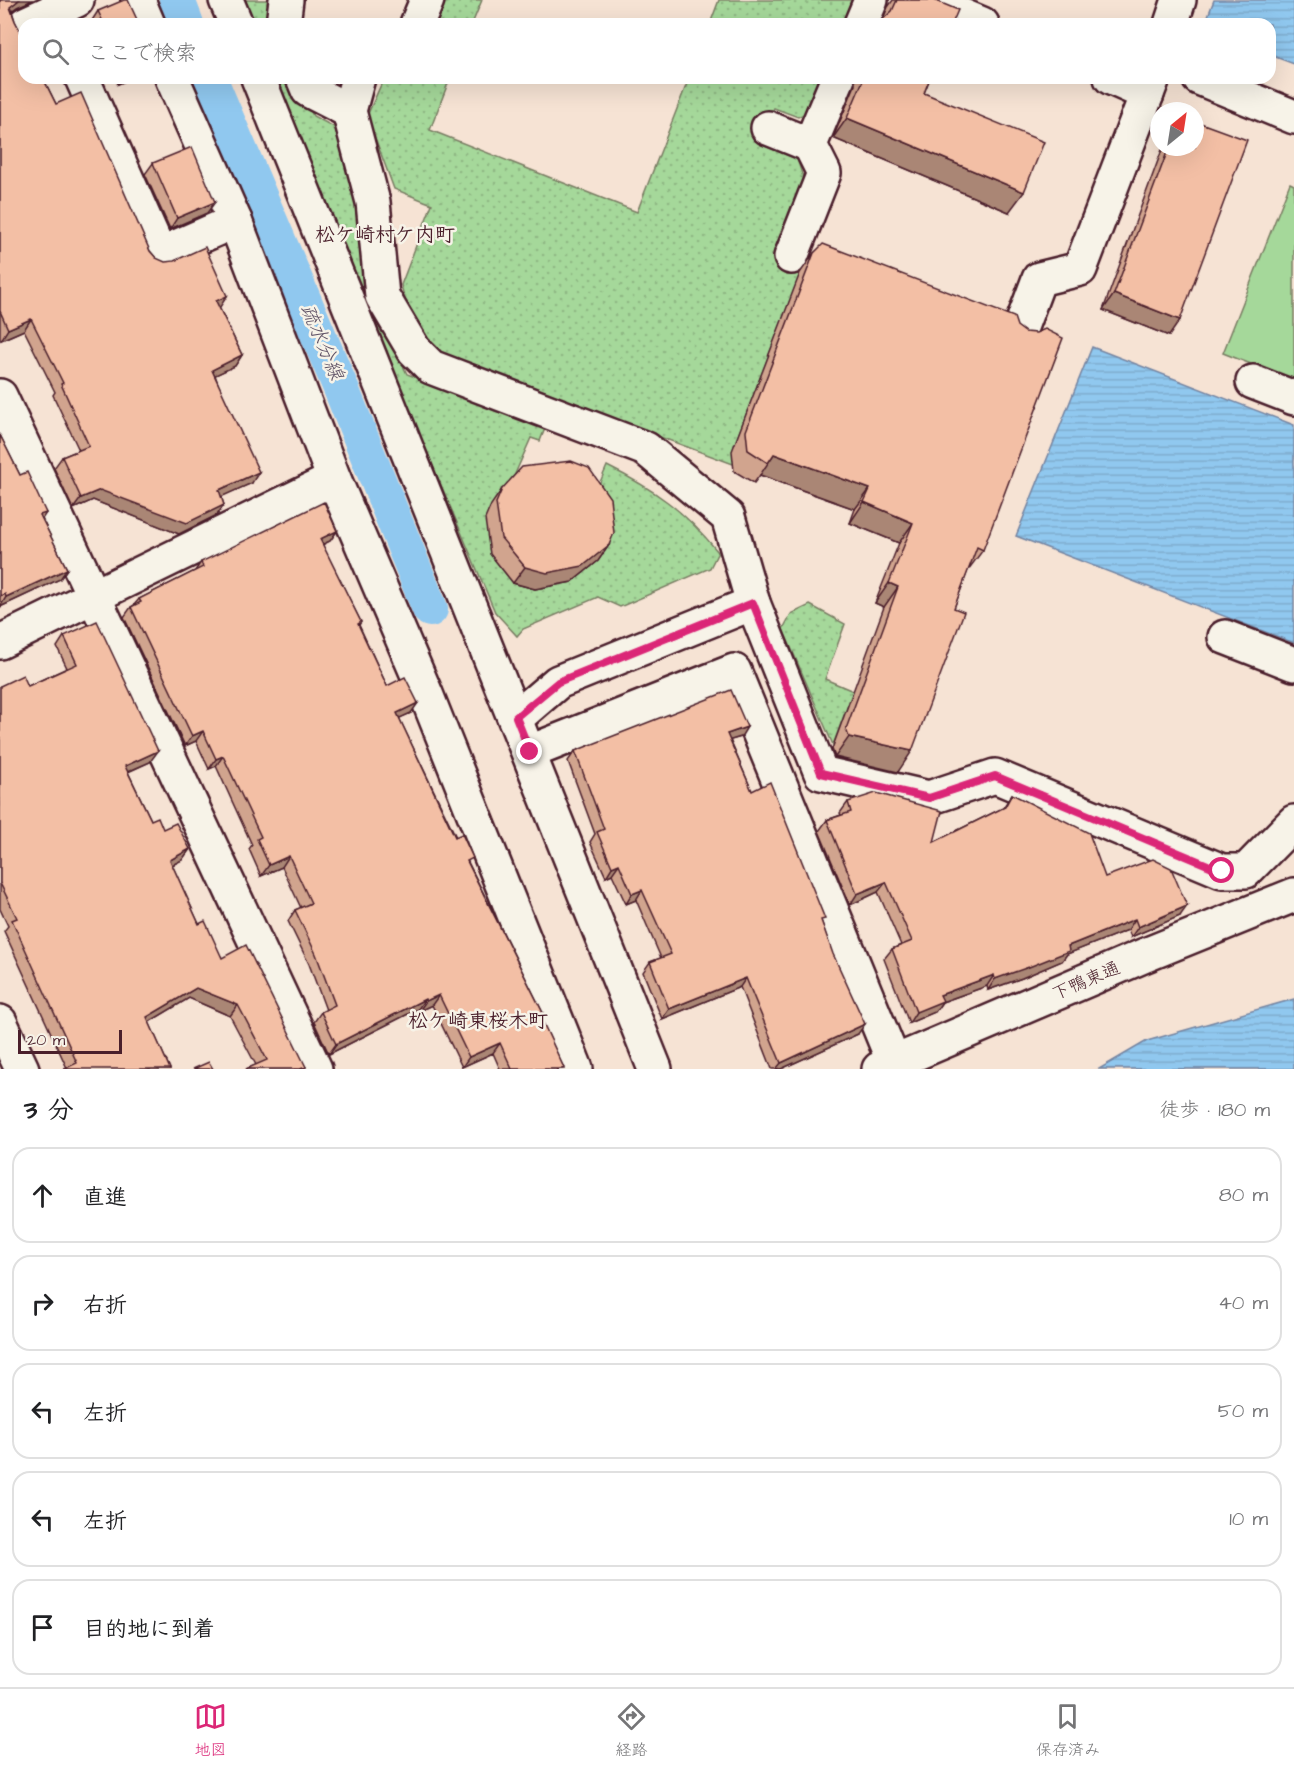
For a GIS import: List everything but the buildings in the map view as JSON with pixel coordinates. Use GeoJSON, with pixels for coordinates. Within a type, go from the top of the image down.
{"type":"FeatureCollection","features":[{"type":"Feature","properties":{"kind":"street"},"geometry":{"type":"LineString","coordinates":[[138,0],[146,18]]}},
{"type":"Feature","properties":{"kind":"street"},"geometry":{"type":"LineString","coordinates":[[226,0],[234,18]]}},
{"type":"Feature","properties":{"kind":"street"},"geometry":{"type":"LineString","coordinates":[[284,18],[286,0]]}},
{"type":"Feature","properties":{"kind":"street"},"geometry":{"type":"LineString","coordinates":[[419,18],[426,0]]}},
{"type":"Feature","properties":{"kind":"street"},"geometry":{"type":"LineString","coordinates":[[864,18],[871,0]]}},
{"type":"Feature","properties":{"kind":"street"},"geometry":{"type":"LineString","coordinates":[[925,0],[968,18]]}},
{"type":"Feature","properties":{"kind":"street"},"geometry":{"type":"LineString","coordinates":[[1173,18],[1179,0]]}},
{"type":"Feature","properties":{"kind":"street"},"geometry":{"type":"LineString","coordinates":[[0,36],[18,29]]}},
{"type":"Feature","properties":{"kind":"street"},"geometry":{"type":"LineString","coordinates":[[85,84],[160,254],[235,221]]}},
{"type":"Feature","properties":{"kind":"street"},"geometry":{"type":"LineString","coordinates":[[175,84],[235,221],[334,479],[426,694],[576,1069]]}},
{"type":"Feature","properties":{"kind":"street"},"geometry":{"type":"LineString","coordinates":[[260,84],[516,717],[655,1069]]}},
{"type":"Feature","properties":{"kind":"street"},"geometry":{"type":"LineString","coordinates":[[306,84],[308,90],[349,111]]}},
{"type":"Feature","properties":{"kind":"street"},"geometry":{"type":"LineString","coordinates":[[356,84],[349,111],[373,202],[382,296],[414,350],[431,367],[646,448],[728,517],[753,603],[821,773],[929,798],[995,776],[1222,871],[1246,871],[1294,822]]}},
{"type":"Feature","properties":{"kind":"street"},"geometry":{"type":"LineString","coordinates":[[810,145],[835,84]]}},
{"type":"Feature","properties":{"kind":"street"},"geometry":{"type":"LineString","coordinates":[[1214,84],[1294,117]]}},
{"type":"Feature","properties":{"kind":"street"},"geometry":{"type":"LineString","coordinates":[[1018,335],[1039,279],[1080,269],[1150,86]]}},
{"type":"Feature","properties":{"kind":"street"},"geometry":{"type":"LineString","coordinates":[[768,128],[810,145],[824,173],[791,258]]}},
{"type":"Feature","properties":{"kind":"street"},"geometry":{"type":"LineString","coordinates":[[1253,382],[1294,398]]}},
{"type":"Feature","properties":{"kind":"street"},"geometry":{"type":"LineString","coordinates":[[0,396],[315,1069]]}},
{"type":"Feature","properties":{"kind":"street"},"geometry":{"type":"LineString","coordinates":[[0,642],[334,479]]}},
{"type":"Feature","properties":{"kind":"street"},"geometry":{"type":"LineString","coordinates":[[516,717],[558,682],[753,603]]}},
{"type":"Feature","properties":{"kind":"street"},"geometry":{"type":"LineString","coordinates":[[1225,637],[1294,664]]}},
{"type":"Feature","properties":{"kind":"street"},"geometry":{"type":"LineString","coordinates":[[530,752],[734,671],[886,1066]]}},
{"type":"Feature","properties":{"kind":"street","name":"下鴨東通"},"geometry":{"type":"LineString","coordinates":[[886,1066],[1143,956],[1294,896]]}},
{"type":"Feature","properties":{"kind":"street"},"geometry":{"type":"LineString","coordinates":[[0,1022],[22,1069]]}},
{"type":"Feature","properties":{"kind":"green space"},"geometry":{"type":"Polygon","coordinates":[[[234,0],[278,0],[274,18],[242,18],[234,0]]]}},
{"type":"Feature","properties":{"kind":"green space"},"geometry":{"type":"Polygon","coordinates":[[[438,0],[482,0],[474,18],[430,18],[438,0]]]}},
{"type":"Feature","properties":{"kind":"green space"},"geometry":{"type":"Polygon","coordinates":[[[719,0],[861,0],[854,18],[712,18],[719,0]]]}},
{"type":"Feature","properties":{"kind":"green space"},"geometry":{"type":"Polygon","coordinates":[[[271,84],[299,84],[313,116],[336,128],[359,196],[369,295],[407,374],[546,426],[540,441],[531,438],[511,483],[490,554],[513,583],[535,589],[591,503],[607,466],[640,483],[668,502],[706,537],[718,552],[710,568],[620,607],[598,597],[523,629],[517,636],[495,612],[271,84]]]}},
{"type":"Feature","properties":{"kind":"green space"},"geometry":{"type":"Polygon","coordinates":[[[381,84],[448,84],[430,130],[637,212],[687,84],[827,84],[818,107],[798,117],[774,108],[760,144],[797,159],[804,180],[773,257],[802,269],[734,446],[746,463],[733,464],[431,352],[415,339],[401,285],[432,204],[394,189],[367,116],[381,84]]]}},
{"type":"Feature","properties":{"kind":"green space"},"geometry":{"type":"Polygon","coordinates":[[[1290,183],[1294,185],[1294,381],[1223,353],[1290,183]]]}},
{"type":"Feature","properties":{"kind":"green space"},"geometry":{"type":"Polygon","coordinates":[[[810,605],[845,624],[825,679],[853,691],[833,745],[783,629],[791,614],[810,605]]]}},
{"type":"Feature","properties":{"kind":"water"},"geometry":{"type":"Polygon","coordinates":[[[1214,0],[1294,0],[1294,64],[1276,57],[1276,18],[1207,18],[1214,0]]]}},
{"type":"Feature","properties":{"kind":"water"},"geometry":{"type":"Polygon","coordinates":[[[1092,347],[1294,425],[1294,643],[1016,536],[1092,347]]]}},
{"type":"Feature","properties":{"kind":"water"},"geometry":{"type":"Polygon","coordinates":[[[1294,999],[1294,1069],[1099,1069],[1147,1041],[1294,999]]]}},
{"type":"Feature","properties":{"kind":"waterway","name":"疏水分線"},"geometry":{"type":"LineString","coordinates":[[177,0],[184,18]]}},
{"type":"Feature","properties":{"kind":"waterway","name":"疏水分線"},"geometry":{"type":"LineString","coordinates":[[212,84],[340,386],[430,609]]}},
{"type":"Feature","properties":{"kind":"district","name":"松ケ崎村ケ内町"},"geometry":{"type":"Point","coordinates":[385,235]}},
{"type":"Feature","properties":{"kind":"district","name":"松ケ崎東桜木町"},"geometry":{"type":"Point","coordinates":[478,1021]}},
{"type":"Feature","properties":{"kind":"route"},"geometry":{"type":"LineString","coordinates":[[530,752],[516,717],[558,682],[753,603],[821,773],[929,798],[995,776],[1222,871]]}}]}
